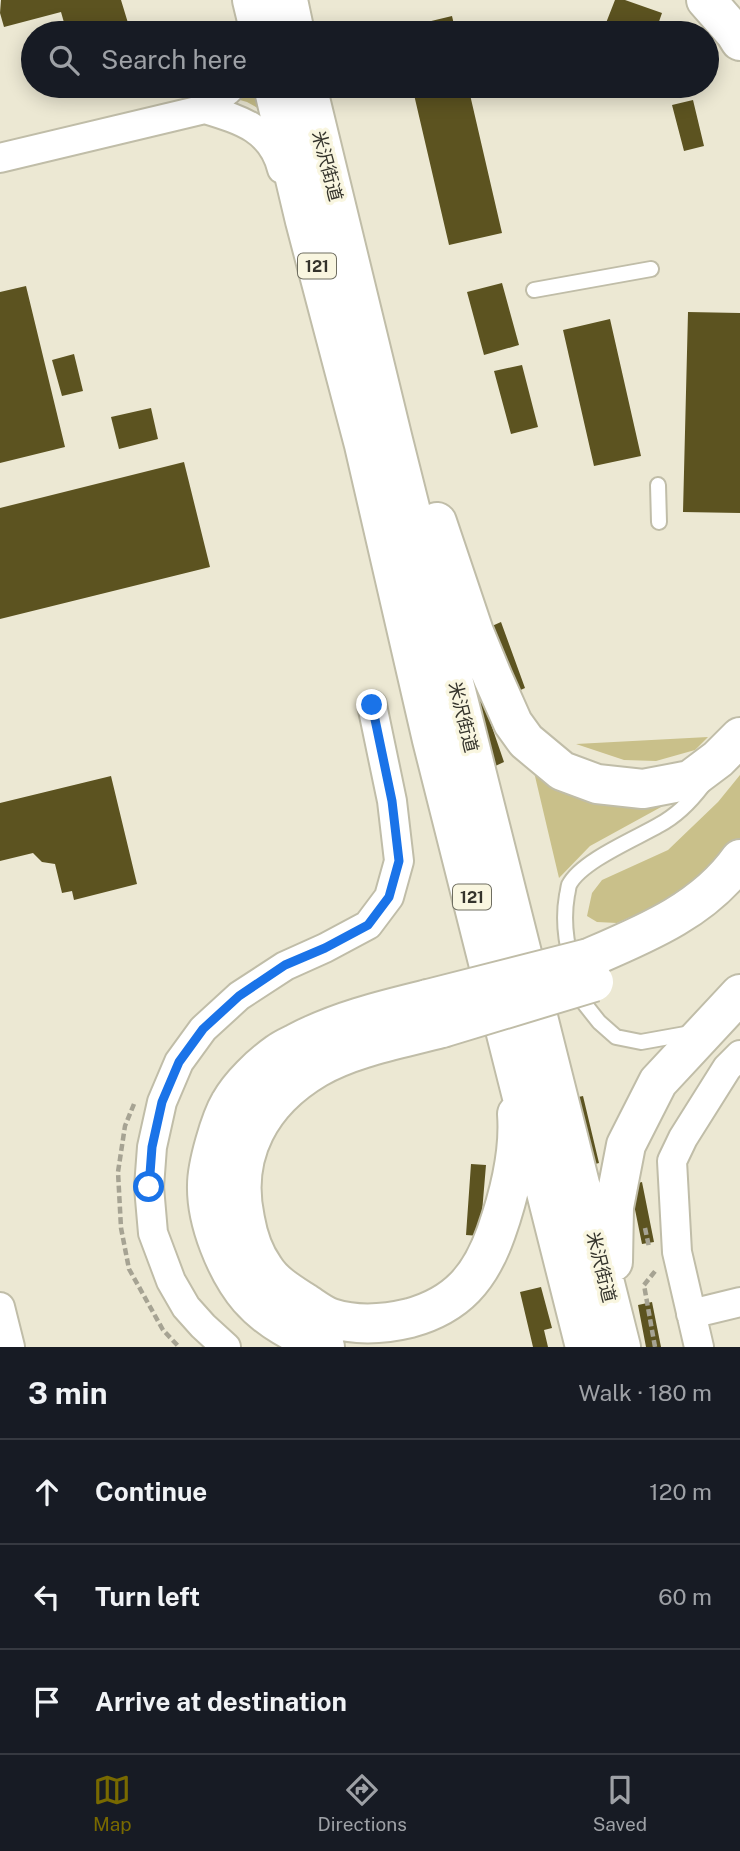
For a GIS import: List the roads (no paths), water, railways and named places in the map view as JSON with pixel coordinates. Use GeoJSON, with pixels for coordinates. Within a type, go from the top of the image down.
{"type":"FeatureCollection","features":[{"type":"Feature","properties":{"kind":"highway"},"geometry":{"type":"LineString","coordinates":[[252,0],[257,21]]}},
{"type":"Feature","properties":{"kind":"highway"},"geometry":{"type":"LineString","coordinates":[[288,0],[293,21]]}},
{"type":"Feature","properties":{"kind":"highway"},"geometry":{"type":"LineString","coordinates":[[706,0],[740,41]]}},
{"type":"Feature","properties":{"kind":"highway","name":"米沢街道"},"geometry":{"type":"LineString","coordinates":[[276,98],[363,445],[432,740],[585,1347]]}},
{"type":"Feature","properties":{"kind":"highway","name":"米沢街道"},"geometry":{"type":"LineString","coordinates":[[310,98],[621,1347]]}},
{"type":"Feature","properties":{"kind":"highway"},"geometry":{"type":"LineString","coordinates":[[345,238],[367,284],[404,423],[470,619],[513,723],[526,741],[562,771],[597,784],[643,789],[690,780],[729,748]]}},
{"type":"Feature","properties":{"kind":"highway"},"geometry":{"type":"LineString","coordinates":[[594,969],[698,902],[718,885],[740,859]]}},
{"type":"Feature","properties":{"kind":"highway"},"geometry":{"type":"LineString","coordinates":[[513,1057],[518,1133],[507,1201],[490,1249],[476,1276],[455,1297],[424,1314],[390,1323],[356,1322],[331,1318],[284,1289],[264,1269],[249,1236],[242,1208],[241,1174],[248,1142],[265,1113],[283,1093],[317,1068],[371,1046],[435,1013],[594,969],[642,964],[684,942],[730,906],[740,894]]}},
{"type":"Feature","properties":{"kind":"highway"},"geometry":{"type":"LineString","coordinates":[[610,1302],[614,1207],[626,1145],[658,1082],[740,994]]}},
{"type":"Feature","properties":{"kind":"highway"},"geometry":{"type":"LineString","coordinates":[[325,1347],[280,1325],[250,1298],[226,1263],[212,1224],[207,1185],[216,1138],[230,1103],[254,1074],[279,1052],[317,1032],[374,1013],[435,1013]]}},
{"type":"Feature","properties":{"kind":"street"},"geometry":{"type":"LineString","coordinates":[[238,0],[243,21]]}},
{"type":"Feature","properties":{"kind":"street"},"geometry":{"type":"LineString","coordinates":[[0,158],[205,109],[219,98]]}},
{"type":"Feature","properties":{"kind":"street"},"geometry":{"type":"LineString","coordinates":[[205,109],[234,118],[264,135],[280,163],[290,203],[305,221]]}},
{"type":"Feature","properties":{"kind":"street"},"geometry":{"type":"LineString","coordinates":[[226,1347],[186,1307],[170,1281],[153,1233],[149,1187],[152,1147],[162,1102],[179,1062],[203,1029],[239,996],[285,965],[368,925],[389,897],[399,861],[392,801],[372,705]]}},
{"type":"Feature","properties":{"kind":"street"},"geometry":{"type":"LineString","coordinates":[[699,1347],[677,1252],[672,1161],[683,1138],[727,1068],[740,1055]]}},
{"type":"Feature","properties":{"kind":"street"},"geometry":{"type":"LineString","coordinates":[[691,1314],[740,1301]]}},
{"type":"Feature","properties":{"kind":"street"},"geometry":{"type":"LineString","coordinates":[[0,1307],[10,1347]]}},
{"type":"Feature","properties":{"kind":"lane"},"geometry":{"type":"LineString","coordinates":[[534,290],[651,269]]}},
{"type":"Feature","properties":{"kind":"lane"},"geometry":{"type":"LineString","coordinates":[[658,485],[659,522]]}},
{"type":"Feature","properties":{"kind":"lane"},"geometry":{"type":"LineString","coordinates":[[709,1028],[677,1037],[641,1042],[616,1037],[598,1022],[584,1003],[566,941],[565,910],[569,884],[585,867],[629,839],[661,825],[687,805],[729,748]]}}]}
